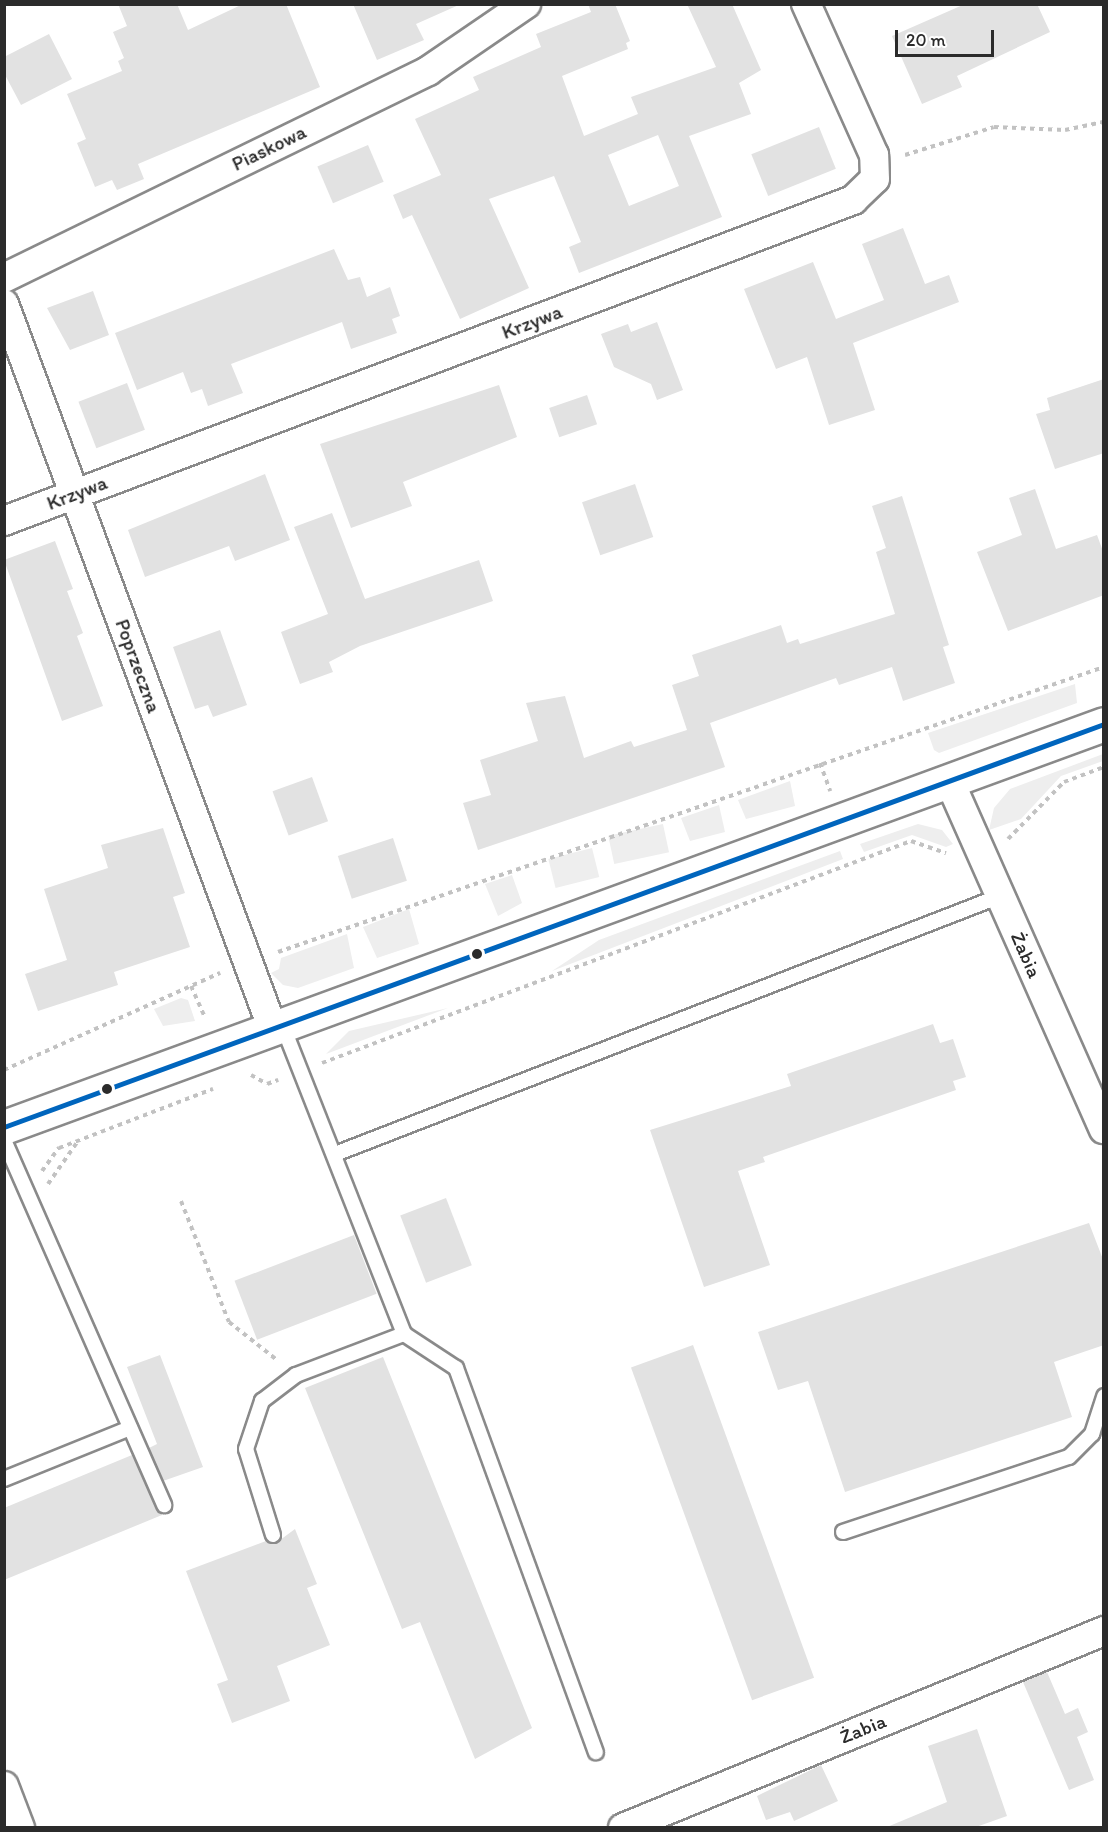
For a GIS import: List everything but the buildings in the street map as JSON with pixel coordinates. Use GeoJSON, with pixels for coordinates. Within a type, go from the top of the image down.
{"type":"FeatureCollection","features":[{"type":"Feature","properties":{"kind":"street","name":"Piaskowa"},"geometry":{"type":"LineString","coordinates":[[4,278],[428,71],[525,4]]}},
{"type":"Feature","properties":{"kind":"street"},"geometry":{"type":"LineString","coordinates":[[806,4],[876,167]]}},
{"type":"Feature","properties":{"kind":"street","name":"Krzywa"},"geometry":{"type":"LineString","coordinates":[[4,521],[853,200],[875,179],[876,167]]}},
{"type":"Feature","properties":{"kind":"street","name":"Poprzeczna"},"geometry":{"type":"LineString","coordinates":[[4,304],[248,964],[277,1026]]}},
{"type":"Feature","properties":{"kind":"street"},"geometry":{"type":"LineString","coordinates":[[4,1127],[1104,724]]}},
{"type":"Feature","properties":{"kind":"street","name":"Żabia"},"geometry":{"type":"LineString","coordinates":[[949,780],[1104,1129]]}},
{"type":"Feature","properties":{"kind":"street","name":"Żabia"},"geometry":{"type":"LineString","coordinates":[[623,1827],[1104,1631]]}},
{"type":"Feature","properties":{"kind":"street"},"geometry":{"type":"LineString","coordinates":[[4,1786],[21,1827]]}},
{"type":"Feature","properties":{"kind":"lane"},"geometry":{"type":"LineString","coordinates":[[334,1154],[1000,896]]}},
{"type":"Feature","properties":{"kind":"lane"},"geometry":{"type":"LineString","coordinates":[[277,1026],[301,1071],[405,1334],[456,1368],[596,1752]]}},
{"type":"Feature","properties":{"kind":"lane"},"geometry":{"type":"LineString","coordinates":[[4,1140],[164,1505]]}},
{"type":"Feature","properties":{"kind":"lane"},"geometry":{"type":"LineString","coordinates":[[273,1535],[246,1449],[262,1401],[296,1375],[405,1334]]}},
{"type":"Feature","properties":{"kind":"lane"},"geometry":{"type":"LineString","coordinates":[[843,1532],[1069,1457],[1092,1434],[1104,1396]]}},
{"type":"Feature","properties":{"kind":"lane"},"geometry":{"type":"LineString","coordinates":[[4,1479],[130,1428]]}},
{"type":"Feature","properties":{"kind":"path"},"geometry":{"type":"LineString","coordinates":[[876,167],[945,139],[994,127],[1065,130],[1104,122]]}},
{"type":"Feature","properties":{"kind":"path"},"geometry":{"type":"LineString","coordinates":[[4,1070],[248,964],[1104,667]]}},
{"type":"Feature","properties":{"kind":"path"},"geometry":{"type":"LineString","coordinates":[[243,1078],[253,1074],[267,1084],[911,841],[963,859],[1005,843],[1064,782],[1104,767]]}},
{"type":"Feature","properties":{"kind":"path"},"geometry":{"type":"LineString","coordinates":[[78,1141],[221,1086]]}},
{"type":"Feature","properties":{"kind":"path"},"geometry":{"type":"LineString","coordinates":[[181,1201],[229,1322],[296,1375]]}},
{"type":"Feature","properties":{"kind":"shaded area"},"geometry":{"type":"Polygon","coordinates":[[[1075,684],[1077,703],[939,753],[934,750],[928,733],[1075,684]]]}},
{"type":"Feature","properties":{"kind":"shaded area"},"geometry":{"type":"Polygon","coordinates":[[[1103,754],[1103,761],[1061,776],[1021,819],[989,830],[994,808],[1010,789],[1103,754]]]}},
{"type":"Feature","properties":{"kind":"shaded area"},"geometry":{"type":"Polygon","coordinates":[[[790,781],[795,806],[746,819],[738,800],[790,781]]]}},
{"type":"Feature","properties":{"kind":"shaded area"},"geometry":{"type":"Polygon","coordinates":[[[719,805],[725,832],[690,841],[681,818],[719,805]]]}},
{"type":"Feature","properties":{"kind":"shaded area"},"geometry":{"type":"Polygon","coordinates":[[[663,824],[669,852],[614,864],[608,836],[663,824]]]}},
{"type":"Feature","properties":{"kind":"shaded area"},"geometry":{"type":"Polygon","coordinates":[[[918,824],[942,830],[953,844],[946,847],[912,835],[864,852],[860,844],[918,824]]]}},
{"type":"Feature","properties":{"kind":"shaded area"},"geometry":{"type":"Polygon","coordinates":[[[592,848],[599,877],[556,888],[548,859],[592,848]]]}},
{"type":"Feature","properties":{"kind":"shaded area"},"geometry":{"type":"Polygon","coordinates":[[[840,851],[843,859],[552,971],[599,940],[840,851]]]}},
{"type":"Feature","properties":{"kind":"shaded area"},"geometry":{"type":"Polygon","coordinates":[[[512,875],[522,903],[498,916],[485,884],[512,875]]]}},
{"type":"Feature","properties":{"kind":"shaded area"},"geometry":{"type":"Polygon","coordinates":[[[409,909],[419,944],[377,958],[363,927],[409,909]]]}},
{"type":"Feature","properties":{"kind":"shaded area"},"geometry":{"type":"Polygon","coordinates":[[[347,934],[354,968],[298,988],[283,985],[271,973],[279,969],[281,958],[347,934]]]}},
{"type":"Feature","properties":{"kind":"shaded area"},"geometry":{"type":"Polygon","coordinates":[[[181,998],[188,1000],[195,1021],[163,1026],[154,1009],[181,998]]]}},
{"type":"Feature","properties":{"kind":"shaded area"},"geometry":{"type":"Polygon","coordinates":[[[448,1008],[326,1054],[349,1031],[448,1008]]]}},
{"type":"Feature","properties":{"kind":"transit line"},"geometry":{"type":"LineString","coordinates":[[4,1127],[1104,724]]}}]}
